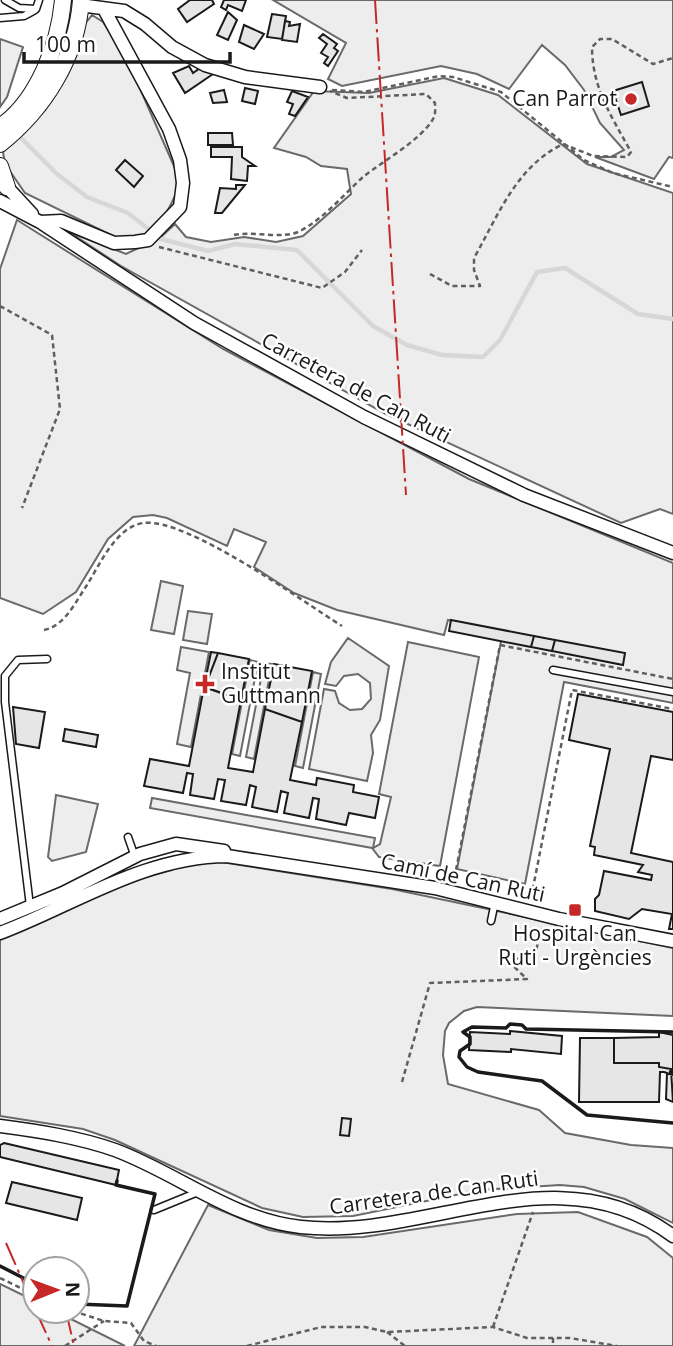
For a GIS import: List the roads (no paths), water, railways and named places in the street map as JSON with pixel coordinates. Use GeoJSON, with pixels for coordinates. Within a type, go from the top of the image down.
{"type":"FeatureCollection","features":[{"type":"Feature","properties":{"kind":"street"},"geometry":{"type":"LineString","coordinates":[[0,134],[35,102],[57,34],[63,0]]}},
{"type":"Feature","properties":{"kind":"street"},"geometry":{"type":"LineString","coordinates":[[0,144],[61,71],[80,2],[105,10],[124,11],[145,24],[172,47],[205,65],[245,77],[320,87]]}},
{"type":"Feature","properties":{"kind":"street"},"geometry":{"type":"LineString","coordinates":[[40,222],[61,220],[114,243],[141,241],[163,226],[180,207],[183,183],[180,160],[169,129],[105,10]]}},
{"type":"Feature","properties":{"kind":"street"},"geometry":{"type":"LineString","coordinates":[[0,127],[35,102]]}},
{"type":"Feature","properties":{"kind":"street"},"geometry":{"type":"LineString","coordinates":[[0,166],[2,190]]}},
{"type":"Feature","properties":{"kind":"street","name":"Carretera de Can Ruti"},"geometry":{"type":"LineString","coordinates":[[2,190],[40,222],[194,323],[363,417],[524,495],[673,553]]}},
{"type":"Feature","properties":{"kind":"street","name":"Camí de Can Ruti"},"geometry":{"type":"LineString","coordinates":[[0,919],[30,908],[135,857],[176,844],[435,888],[559,919],[673,941]]}},
{"type":"Feature","properties":{"kind":"street","name":"Camí de Can Ruti"},"geometry":{"type":"LineString","coordinates":[[135,857],[146,860],[176,856],[186,859]]}},
{"type":"Feature","properties":{"kind":"street","name":"Camí de Can Ruti"},"geometry":{"type":"LineString","coordinates":[[77,901],[82,891],[131,865],[135,857]]}},
{"type":"Feature","properties":{"kind":"street","name":"Camí de Can Ruti"},"geometry":{"type":"LineString","coordinates":[[0,933],[148,868],[186,859],[244,857]]}},
{"type":"Feature","properties":{"kind":"street","name":"Camí de Can Ruti"},"geometry":{"type":"LineString","coordinates":[[0,927],[15,921],[30,908]]}},
{"type":"Feature","properties":{"kind":"street","name":"Carretera de Can Ruti"},"geometry":{"type":"LineString","coordinates":[[0,1126],[41,1131],[113,1150],[256,1218],[300,1227],[345,1228],[539,1196],[597,1201],[617,1206],[659,1225],[673,1236]]}},
{"type":"Feature","properties":{"kind":"lane"},"geometry":{"type":"LineString","coordinates":[[5,0],[19,8],[36,9]]}},
{"type":"Feature","properties":{"kind":"lane"},"geometry":{"type":"LineString","coordinates":[[0,19],[24,16],[36,9],[39,0]]}},
{"type":"Feature","properties":{"kind":"lane"},"geometry":{"type":"LineString","coordinates":[[30,908],[5,702],[5,676],[18,660],[47,659]]}},
{"type":"Feature","properties":{"kind":"lane"},"geometry":{"type":"LineString","coordinates":[[553,670],[673,692]]}},
{"type":"Feature","properties":{"kind":"lane"},"geometry":{"type":"LineString","coordinates":[[128,837],[135,857]]}},
{"type":"Feature","properties":{"kind":"lane"},"geometry":{"type":"LineString","coordinates":[[491,921],[495,902]]}},
{"type":"Feature","properties":{"kind":"lane"},"geometry":{"type":"LineString","coordinates":[[154,1210],[200,1191]]}},
{"type":"Feature","properties":{"kind":"waterway"},"geometry":{"type":"LineString","coordinates":[[18,135],[57,174],[87,197],[128,213],[161,239],[208,251],[235,244],[297,250],[373,326],[407,345],[442,355],[483,357],[500,340],[537,272],[565,268],[638,314],[673,319]]}},
{"type":"Feature","properties":{"kind":"place","name":"Can Parrot"},"geometry":{"type":"Point","coordinates":[631,99]}},
{"type":"Feature","properties":{"kind":"place","name":"Institut Guttmann"},"geometry":{"type":"Point","coordinates":[205,684]}},
{"type":"Feature","properties":{"kind":"place","name":"Hospital Can Ruti - Urgències"},"geometry":{"type":"Point","coordinates":[575,910]}}]}
